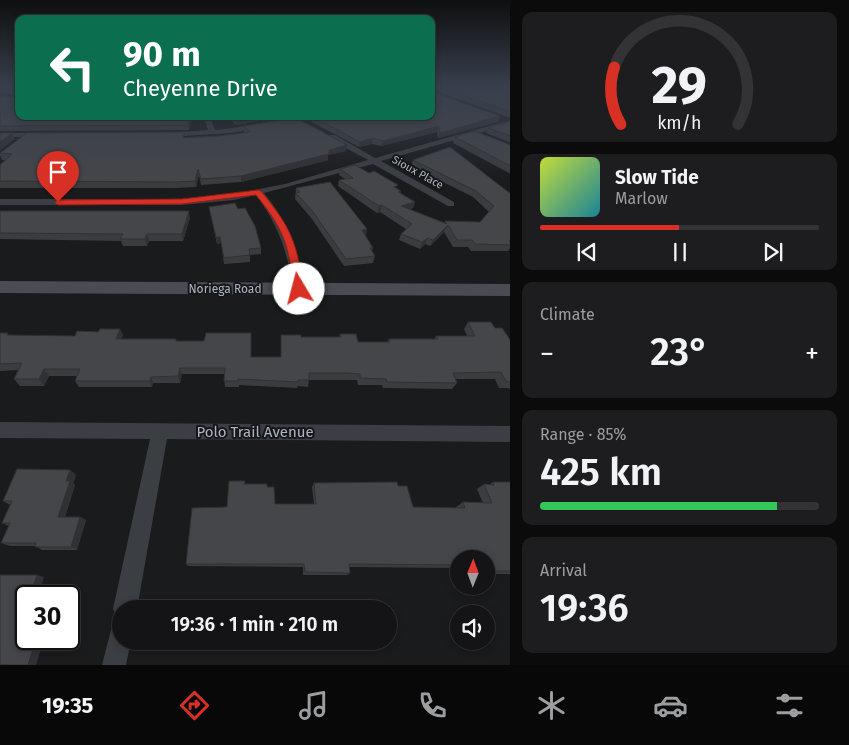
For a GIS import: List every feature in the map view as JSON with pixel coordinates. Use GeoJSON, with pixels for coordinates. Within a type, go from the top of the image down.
{"type":"FeatureCollection","features":[{"type":"Feature","properties":{"kind":"street"},"geometry":{"type":"LineString","coordinates":[[208,120],[212,133]]}},
{"type":"Feature","properties":{"kind":"street"},"geometry":{"type":"LineString","coordinates":[[158,135],[212,133],[293,120]]}},
{"type":"Feature","properties":{"kind":"street"},"geometry":{"type":"LineString","coordinates":[[0,202],[182,202],[258,192],[472,133],[507,121]]}},
{"type":"Feature","properties":{"kind":"street","name":"Sioux Place"},"geometry":{"type":"LineString","coordinates":[[322,132],[451,204]]}},
{"type":"Feature","properties":{"kind":"street"},"geometry":{"type":"LineString","coordinates":[[472,133],[488,139]]}},
{"type":"Feature","properties":{"kind":"street"},"geometry":{"type":"LineString","coordinates":[[14,146],[27,134]]}},
{"type":"Feature","properties":{"kind":"street"},"geometry":{"type":"LineString","coordinates":[[0,135],[55,135]]}},
{"type":"Feature","properties":{"kind":"street"},"geometry":{"type":"LineString","coordinates":[[258,192],[279,218],[287,234],[293,251],[299,289]]}},
{"type":"Feature","properties":{"kind":"street","name":"Noriega Road"},"geometry":{"type":"LineString","coordinates":[[0,288],[510,290]]}},
{"type":"Feature","properties":{"kind":"street","name":"Polo Trail Avenue"},"geometry":{"type":"LineString","coordinates":[[0,430],[510,434]]}},
{"type":"Feature","properties":{"kind":"street"},"geometry":{"type":"LineString","coordinates":[[127,600],[160,431]]}},
{"type":"Feature","properties":{"kind":"street"},"geometry":{"type":"LineString","coordinates":[[114,665],[117,650]]}},
{"type":"Feature","properties":{"kind":"building"},"geometry":{"type":"Polygon","coordinates":[[[0,117],[15,117],[15,120],[190,120],[188,125],[0,126],[0,117]]]}},
{"type":"Feature","properties":{"kind":"building"},"geometry":{"type":"Polygon","coordinates":[[[435,117],[496,117],[440,133],[439,126],[383,141],[373,138],[360,142],[319,120],[435,120],[435,117]]]}},
{"type":"Feature","properties":{"kind":"building"},"geometry":{"type":"Polygon","coordinates":[[[283,120],[300,120],[347,145],[329,150],[329,154],[241,176],[201,179],[198,169],[195,181],[0,181],[0,165],[12,154],[0,153],[27,133],[185,132],[183,138],[251,132],[244,126],[283,120]]]}},
{"type":"Feature","properties":{"kind":"building"},"geometry":{"type":"Polygon","coordinates":[[[510,121],[510,136],[488,128],[510,121]]]}},
{"type":"Feature","properties":{"kind":"building"},"geometry":{"type":"Polygon","coordinates":[[[474,131],[510,145],[510,165],[455,137],[474,131]]]}},
{"type":"Feature","properties":{"kind":"building"},"geometry":{"type":"Polygon","coordinates":[[[0,133],[12,133],[0,142],[0,133]]]}},
{"type":"Feature","properties":{"kind":"building"},"geometry":{"type":"Polygon","coordinates":[[[450,147],[510,193],[510,245],[475,244],[472,240],[457,240],[448,225],[433,240],[428,238],[422,242],[401,234],[412,224],[382,205],[379,206],[339,180],[353,178],[340,169],[355,165],[369,173],[374,171],[398,185],[394,187],[401,191],[398,192],[415,202],[401,206],[447,224],[445,221],[480,222],[494,206],[476,191],[413,160],[450,147]]]}},
{"type":"Feature","properties":{"kind":"building"},"geometry":{"type":"Polygon","coordinates":[[[330,182],[367,229],[362,230],[373,248],[370,248],[375,256],[346,259],[313,212],[296,193],[300,192],[296,188],[330,182]]]}},
{"type":"Feature","properties":{"kind":"building"},"geometry":{"type":"Polygon","coordinates":[[[235,203],[238,209],[245,208],[255,226],[261,248],[249,249],[250,255],[224,258],[220,237],[216,237],[209,207],[235,203]]]}},
{"type":"Feature","properties":{"kind":"building"},"geometry":{"type":"Polygon","coordinates":[[[0,211],[189,211],[182,234],[147,234],[145,239],[120,239],[123,234],[0,233],[0,211]]]}},
{"type":"Feature","properties":{"kind":"building"},"geometry":{"type":"Polygon","coordinates":[[[468,322],[491,322],[495,328],[502,328],[510,340],[510,382],[506,381],[501,372],[453,373],[457,383],[387,382],[386,379],[360,378],[360,374],[348,373],[309,373],[309,380],[298,380],[298,382],[238,379],[238,381],[224,381],[225,368],[180,368],[178,376],[151,377],[150,381],[75,381],[80,369],[44,369],[39,379],[14,379],[22,363],[0,364],[0,333],[8,333],[7,335],[75,336],[77,331],[98,332],[100,329],[120,329],[116,339],[204,341],[206,333],[251,333],[251,357],[281,357],[281,335],[341,337],[340,334],[356,334],[358,342],[390,342],[389,339],[438,339],[436,336],[475,336],[468,322]]]}},
{"type":"Feature","properties":{"kind":"building"},"geometry":{"type":"Polygon","coordinates":[[[17,469],[70,470],[66,481],[70,481],[58,517],[80,517],[71,547],[35,547],[36,543],[1,543],[10,523],[2,523],[12,501],[3,501],[17,469]]]}},
{"type":"Feature","properties":{"kind":"building"},"geometry":{"type":"Polygon","coordinates":[[[229,481],[245,481],[244,484],[267,484],[267,487],[274,487],[275,504],[316,504],[314,483],[397,482],[398,486],[407,486],[413,507],[465,508],[463,502],[492,503],[484,484],[494,485],[493,482],[510,482],[510,571],[495,571],[495,550],[450,550],[450,565],[349,564],[350,573],[305,572],[304,564],[186,564],[192,508],[227,507],[229,481]]]}},
{"type":"Feature","properties":{"kind":"building"},"geometry":{"type":"Polygon","coordinates":[[[0,575],[37,575],[34,585],[15,585],[15,650],[33,650],[28,665],[0,665],[0,575]]]}},
{"type":"Feature","properties":{"kind":"route"},"geometry":{"type":"LineString","coordinates":[[58,202],[182,202],[234,197],[258,192],[279,218],[287,234],[293,251],[299,289]]}}]}
